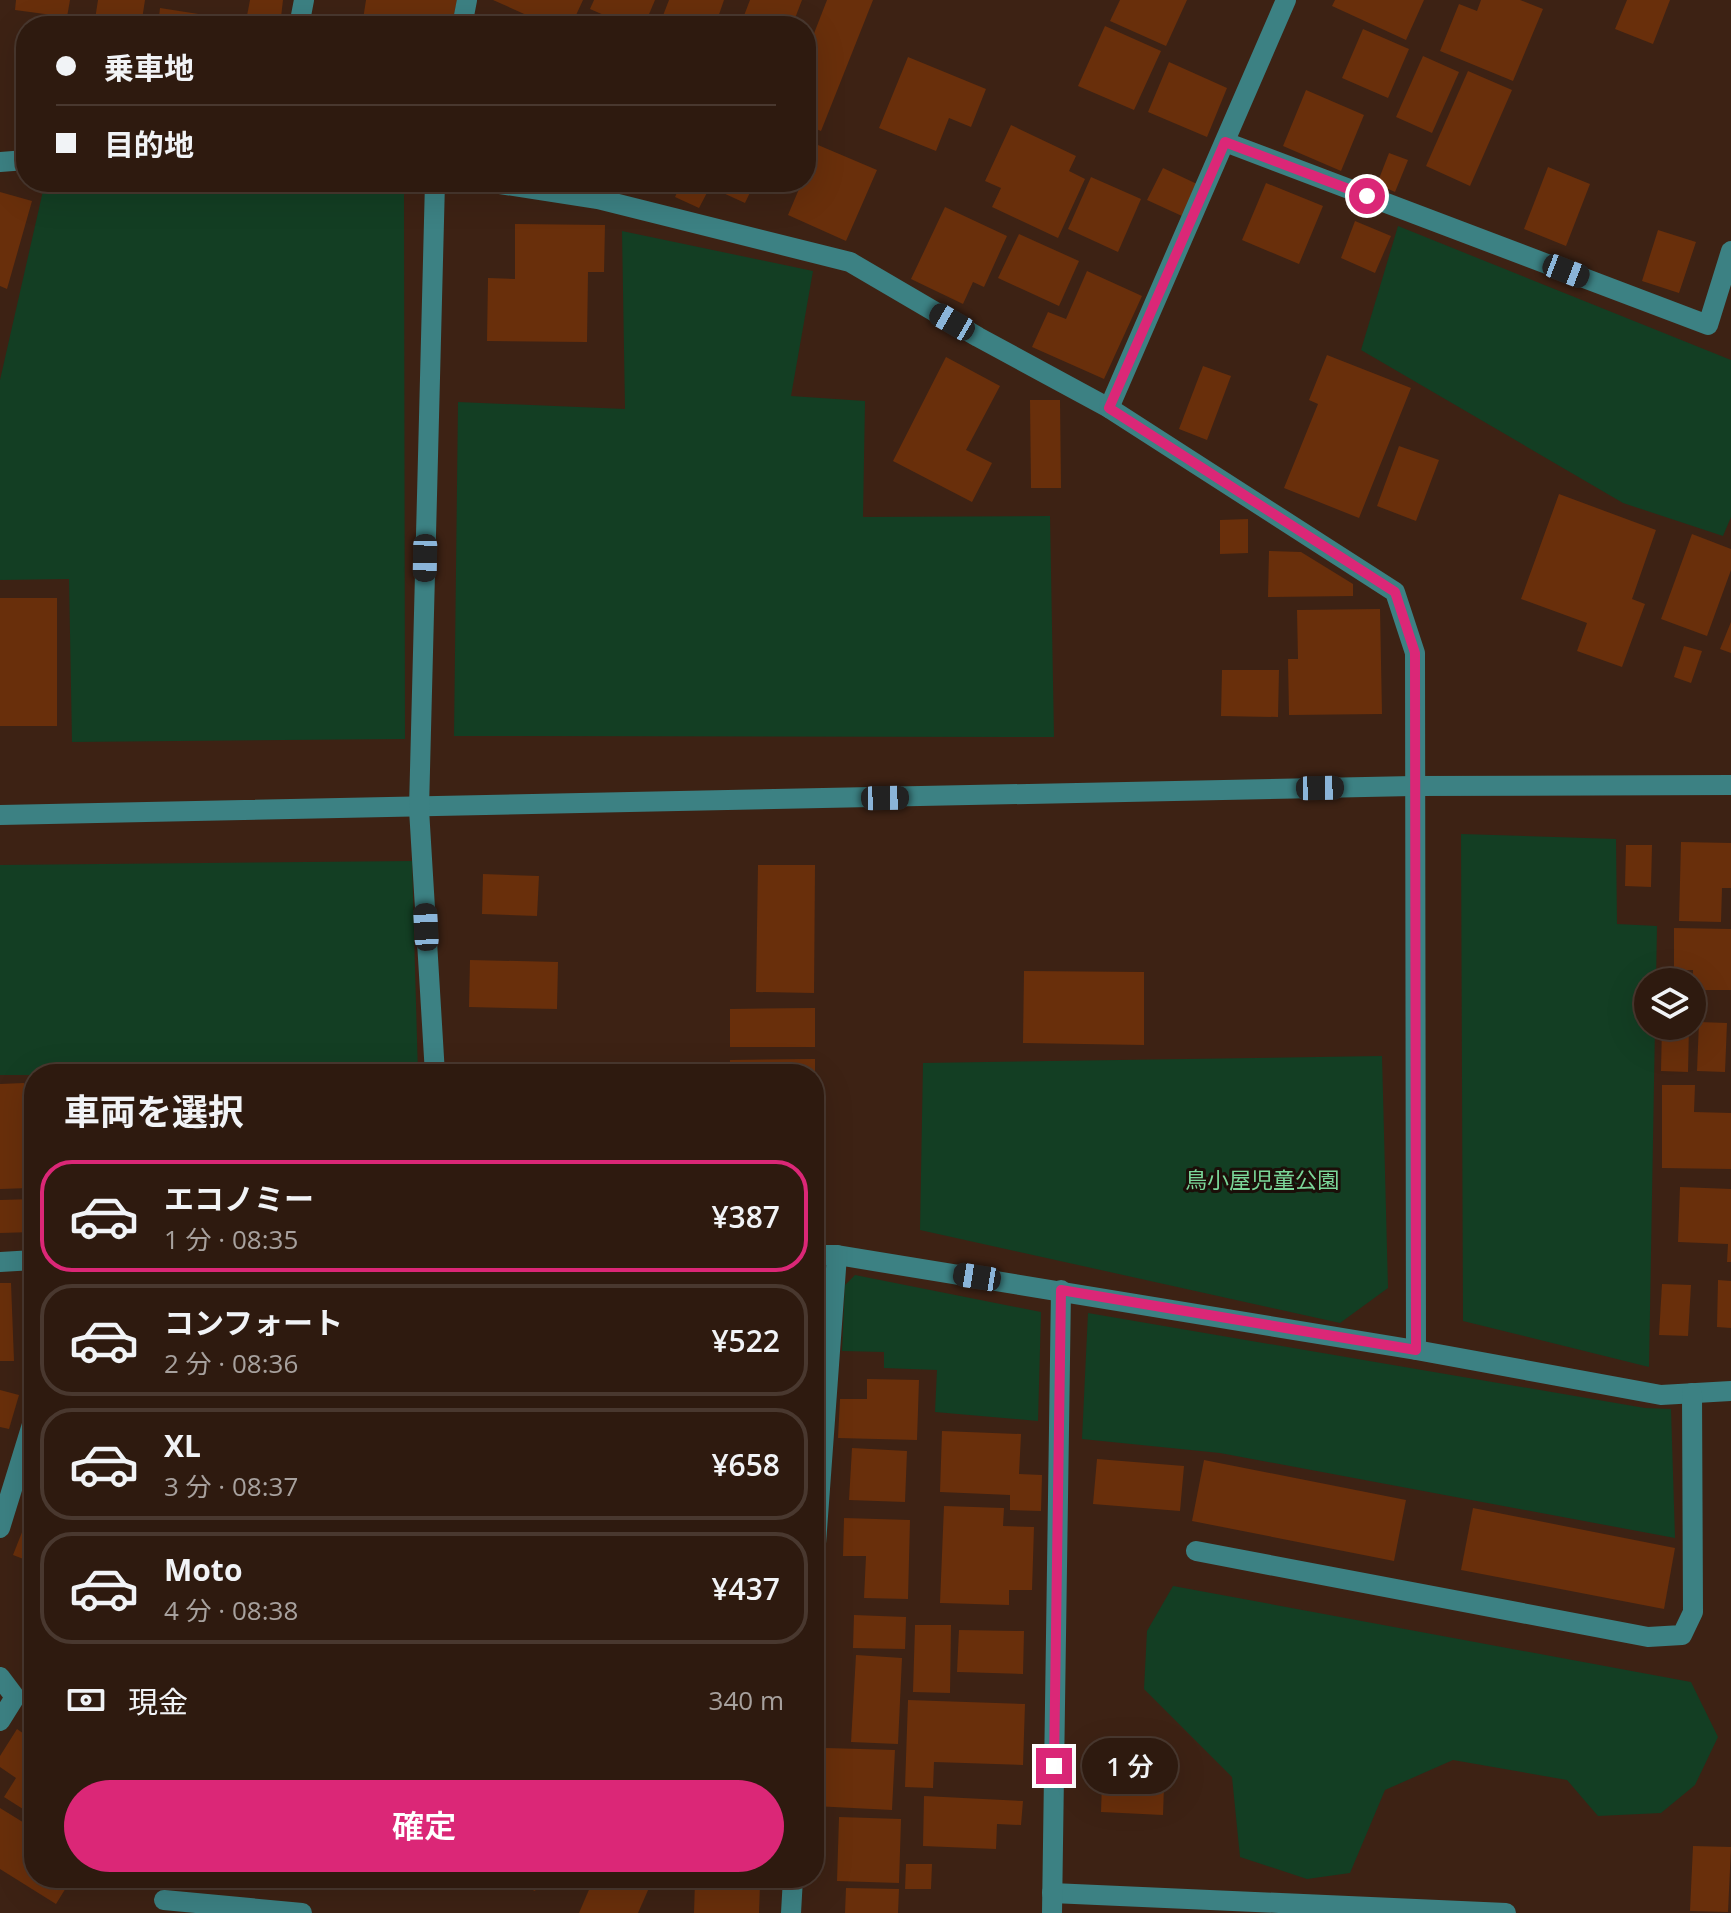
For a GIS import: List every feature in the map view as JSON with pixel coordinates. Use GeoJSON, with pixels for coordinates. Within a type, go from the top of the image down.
{"type":"FeatureCollection","features":[{"type":"Feature","properties":{"kind":"street"},"geometry":{"type":"LineString","coordinates":[[1109,408],[1286,0]]}},
{"type":"Feature","properties":{"kind":"street"},"geometry":{"type":"LineString","coordinates":[[1225,142],[1708,325],[1731,251]]}},
{"type":"Feature","properties":{"kind":"street"},"geometry":{"type":"LineString","coordinates":[[434,1064],[419,809],[435,192]]}},
{"type":"Feature","properties":{"kind":"street"},"geometry":{"type":"LineString","coordinates":[[552,192],[598,199],[850,262],[978,337],[1109,408],[1395,592],[1415,653],[1416,1350]]}},
{"type":"Feature","properties":{"kind":"street"},"geometry":{"type":"LineString","coordinates":[[0,815],[419,809],[1413,786],[1731,785]]}},
{"type":"Feature","properties":{"kind":"street"},"geometry":{"type":"LineString","coordinates":[[824,1255],[1061,1290],[1661,1395],[1731,1391]]}},
{"type":"Feature","properties":{"kind":"street"},"geometry":{"type":"LineString","coordinates":[[824,1426],[837,1255]]}},
{"type":"Feature","properties":{"kind":"street"},"geometry":{"type":"LineString","coordinates":[[0,1262],[24,1261]]}},
{"type":"Feature","properties":{"kind":"street"},"geometry":{"type":"LineString","coordinates":[[1061,1290],[1052,1903],[1506,1913]]}},
{"type":"Feature","properties":{"kind":"street"},"geometry":{"type":"LineString","coordinates":[[1196,1551],[1648,1637],[1682,1635],[1693,1612],[1692,1393]]}},
{"type":"Feature","properties":{"kind":"street"},"geometry":{"type":"LineString","coordinates":[[0,1528],[24,1450]]}},
{"type":"Feature","properties":{"kind":"street"},"geometry":{"type":"LineString","coordinates":[[0,1677],[15,1697],[0,1721]]}},
{"type":"Feature","properties":{"kind":"street"},"geometry":{"type":"LineString","coordinates":[[791,1913],[792,1888]]}},
{"type":"Feature","properties":{"kind":"street"},"geometry":{"type":"LineString","coordinates":[[164,1900],[302,1913]]}},
{"type":"Feature","properties":{"kind":"green space"},"geometry":{"type":"Polygon","coordinates":[[[43,192],[404,194],[405,739],[72,742],[69,579],[0,580],[0,380],[43,192]]]}},
{"type":"Feature","properties":{"kind":"green space"},"geometry":{"type":"Polygon","coordinates":[[[1398,226],[1731,360],[1731,517],[1723,536],[1623,503],[1361,350],[1398,226]]]}},
{"type":"Feature","properties":{"kind":"green space"},"geometry":{"type":"Polygon","coordinates":[[[622,231],[813,271],[791,396],[865,401],[863,517],[1050,516],[1054,737],[454,736],[458,402],[625,409],[622,231]]]}},
{"type":"Feature","properties":{"kind":"green space"},"geometry":{"type":"Polygon","coordinates":[[[1461,834],[1616,839],[1617,924],[1657,926],[1656,968],[1634,968],[1634,1040],[1655,1040],[1649,1367],[1463,1321],[1461,834]]]}},
{"type":"Feature","properties":{"kind":"green space"},"geometry":{"type":"Polygon","coordinates":[[[412,861],[418,1064],[24,1064],[24,1075],[0,1075],[0,865],[412,861]]]}},
{"type":"Feature","properties":{"kind":"green space","name":"鳥小屋児童公園"},"geometry":{"type":"Polygon","coordinates":[[[1382,1056],[1388,1288],[1340,1323],[920,1230],[923,1063],[1382,1056]]]}},
{"type":"Feature","properties":{"kind":"green space"},"geometry":{"type":"Polygon","coordinates":[[[855,1275],[1041,1312],[1038,1421],[935,1412],[937,1370],[884,1368],[884,1352],[842,1351],[845,1285],[855,1275]]]}},
{"type":"Feature","properties":{"kind":"green space"},"geometry":{"type":"Polygon","coordinates":[[[1088,1313],[1645,1408],[1671,1409],[1675,1538],[1220,1453],[1082,1439],[1088,1313]]]}},
{"type":"Feature","properties":{"kind":"green space"},"geometry":{"type":"Polygon","coordinates":[[[1173,1586],[1691,1682],[1718,1737],[1695,1785],[1661,1813],[1598,1816],[1567,1780],[1453,1760],[1385,1790],[1350,1873],[1307,1879],[1240,1857],[1232,1777],[1144,1689],[1147,1631],[1173,1586]]]}},
{"type":"Feature","properties":{"kind":"building"},"geometry":{"type":"Polygon","coordinates":[[[16,0],[70,0],[67,16],[15,10],[16,0]]]}},
{"type":"Feature","properties":{"kind":"building"},"geometry":{"type":"Polygon","coordinates":[[[98,0],[145,0],[143,16],[96,16],[98,0]]]}},
{"type":"Feature","properties":{"kind":"building"},"geometry":{"type":"Polygon","coordinates":[[[250,0],[283,0],[281,16],[247,16],[250,0]]]}},
{"type":"Feature","properties":{"kind":"building"},"geometry":{"type":"Polygon","coordinates":[[[366,0],[457,0],[454,16],[364,16],[366,0]]]}},
{"type":"Feature","properties":{"kind":"building"},"geometry":{"type":"Polygon","coordinates":[[[493,0],[583,0],[576,16],[529,16],[493,0]]]}},
{"type":"Feature","properties":{"kind":"building"},"geometry":{"type":"Polygon","coordinates":[[[594,0],[655,0],[648,16],[606,16],[590,9],[594,0]]]}},
{"type":"Feature","properties":{"kind":"building"},"geometry":{"type":"Polygon","coordinates":[[[669,0],[724,0],[718,16],[663,16],[669,0]]]}},
{"type":"Feature","properties":{"kind":"building"},"geometry":{"type":"Polygon","coordinates":[[[750,0],[802,0],[796,16],[744,16],[750,0]]]}},
{"type":"Feature","properties":{"kind":"building"},"geometry":{"type":"Polygon","coordinates":[[[827,0],[873,0],[821,131],[816,129],[816,28],[827,0]]]}},
{"type":"Feature","properties":{"kind":"building"},"geometry":{"type":"Polygon","coordinates":[[[1120,0],[1187,0],[1166,46],[1110,21],[1120,0]]]}},
{"type":"Feature","properties":{"kind":"building"},"geometry":{"type":"Polygon","coordinates":[[[1335,0],[1424,0],[1406,40],[1332,6],[1335,0]]]}},
{"type":"Feature","properties":{"kind":"building"},"geometry":{"type":"Polygon","coordinates":[[[1481,0],[1520,0],[1543,9],[1513,81],[1440,51],[1459,4],[1477,11],[1481,0]]]}},
{"type":"Feature","properties":{"kind":"building"},"geometry":{"type":"Polygon","coordinates":[[[1627,0],[1670,0],[1653,44],[1615,29],[1627,0]]]}},
{"type":"Feature","properties":{"kind":"building"},"geometry":{"type":"Polygon","coordinates":[[[160,8],[211,16],[159,16],[160,8]]]}},
{"type":"Feature","properties":{"kind":"building"},"geometry":{"type":"Polygon","coordinates":[[[1105,26],[1161,51],[1134,110],[1078,86],[1105,26]]]}},
{"type":"Feature","properties":{"kind":"building"},"geometry":{"type":"Polygon","coordinates":[[[1363,29],[1409,49],[1388,98],[1342,78],[1363,29]]]}},
{"type":"Feature","properties":{"kind":"building"},"geometry":{"type":"Polygon","coordinates":[[[1423,56],[1459,72],[1432,133],[1396,117],[1423,56]]]}},
{"type":"Feature","properties":{"kind":"building"},"geometry":{"type":"Polygon","coordinates":[[[908,57],[986,89],[971,127],[949,118],[936,151],[879,128],[908,57]]]}},
{"type":"Feature","properties":{"kind":"building"},"geometry":{"type":"Polygon","coordinates":[[[1169,62],[1227,88],[1207,137],[1148,112],[1169,62]]]}},
{"type":"Feature","properties":{"kind":"building"},"geometry":{"type":"Polygon","coordinates":[[[1468,71],[1512,90],[1470,186],[1426,166],[1468,71]]]}},
{"type":"Feature","properties":{"kind":"building"},"geometry":{"type":"Polygon","coordinates":[[[1306,90],[1364,115],[1341,171],[1283,146],[1306,90]]]}},
{"type":"Feature","properties":{"kind":"building"},"geometry":{"type":"Polygon","coordinates":[[[1011,125],[1076,156],[1069,171],[1085,179],[1058,238],[992,207],[1001,188],[985,181],[1011,125]]]}},
{"type":"Feature","properties":{"kind":"building"},"geometry":{"type":"Polygon","coordinates":[[[818,145],[877,170],[846,241],[788,215],[798,192],[816,192],[818,145]]]}},
{"type":"Feature","properties":{"kind":"building"},"geometry":{"type":"Polygon","coordinates":[[[1389,153],[1408,160],[1395,192],[1377,184],[1389,153]]]}},
{"type":"Feature","properties":{"kind":"building"},"geometry":{"type":"Polygon","coordinates":[[[1548,167],[1590,184],[1566,246],[1524,229],[1548,167]]]}},
{"type":"Feature","properties":{"kind":"building"},"geometry":{"type":"Polygon","coordinates":[[[1163,168],[1197,184],[1182,216],[1147,200],[1163,168]]]}},
{"type":"Feature","properties":{"kind":"building"},"geometry":{"type":"Polygon","coordinates":[[[1091,177],[1141,199],[1118,252],[1068,229],[1091,177]]]}},
{"type":"Feature","properties":{"kind":"building"},"geometry":{"type":"Polygon","coordinates":[[[1266,183],[1323,206],[1299,264],[1242,240],[1266,183]]]}},
{"type":"Feature","properties":{"kind":"building"},"geometry":{"type":"Polygon","coordinates":[[[0,192],[32,201],[7,289],[0,286],[0,192]]]}},
{"type":"Feature","properties":{"kind":"building"},"geometry":{"type":"Polygon","coordinates":[[[677,192],[707,192],[699,208],[675,197],[677,192]]]}},
{"type":"Feature","properties":{"kind":"building"},"geometry":{"type":"Polygon","coordinates":[[[721,192],[750,192],[745,203],[721,192]]]}},
{"type":"Feature","properties":{"kind":"building"},"geometry":{"type":"Polygon","coordinates":[[[945,207],[1007,236],[984,287],[973,282],[963,304],[911,279],[945,207]]]}},
{"type":"Feature","properties":{"kind":"building"},"geometry":{"type":"Polygon","coordinates":[[[1355,221],[1391,236],[1375,273],[1341,258],[1355,221]]]}},
{"type":"Feature","properties":{"kind":"building"},"geometry":{"type":"Polygon","coordinates":[[[515,224],[605,225],[604,272],[588,272],[587,342],[487,341],[488,278],[515,279],[515,224]]]}},
{"type":"Feature","properties":{"kind":"building"},"geometry":{"type":"Polygon","coordinates":[[[1658,230],[1696,242],[1679,293],[1642,281],[1658,230]]]}},
{"type":"Feature","properties":{"kind":"building"},"geometry":{"type":"Polygon","coordinates":[[[1019,234],[1079,261],[1059,306],[998,278],[1019,234]]]}},
{"type":"Feature","properties":{"kind":"building"},"geometry":{"type":"Polygon","coordinates":[[[1087,271],[1142,296],[1104,379],[1032,347],[1048,312],[1066,319],[1087,271]]]}},
{"type":"Feature","properties":{"kind":"building"},"geometry":{"type":"Polygon","coordinates":[[[1327,355],[1411,388],[1359,518],[1284,488],[1318,404],[1309,400],[1327,355]]]}},
{"type":"Feature","properties":{"kind":"building"},"geometry":{"type":"Polygon","coordinates":[[[946,357],[1000,386],[966,450],[992,463],[972,502],[893,461],[946,357]]]}},
{"type":"Feature","properties":{"kind":"building"},"geometry":{"type":"Polygon","coordinates":[[[1203,366],[1231,376],[1207,440],[1179,429],[1203,366]]]}},
{"type":"Feature","properties":{"kind":"building"},"geometry":{"type":"Polygon","coordinates":[[[1030,400],[1060,400],[1061,488],[1031,488],[1030,400]]]}},
{"type":"Feature","properties":{"kind":"building"},"geometry":{"type":"Polygon","coordinates":[[[1399,446],[1439,460],[1416,521],[1377,506],[1399,446]]]}},
{"type":"Feature","properties":{"kind":"building"},"geometry":{"type":"Polygon","coordinates":[[[1559,494],[1656,530],[1632,599],[1645,604],[1622,667],[1577,651],[1587,623],[1521,599],[1559,494]]]}},
{"type":"Feature","properties":{"kind":"building"},"geometry":{"type":"Polygon","coordinates":[[[1248,519],[1248,553],[1220,554],[1220,520],[1248,519]]]}},
{"type":"Feature","properties":{"kind":"building"},"geometry":{"type":"Polygon","coordinates":[[[1692,534],[1731,549],[1731,570],[1707,636],[1661,619],[1692,534]]]}},
{"type":"Feature","properties":{"kind":"building"},"geometry":{"type":"Polygon","coordinates":[[[1269,551],[1301,552],[1353,584],[1353,596],[1268,597],[1269,551]]]}},
{"type":"Feature","properties":{"kind":"building"},"geometry":{"type":"Polygon","coordinates":[[[0,598],[57,598],[57,726],[0,726],[0,598]]]}},
{"type":"Feature","properties":{"kind":"building"},"geometry":{"type":"Polygon","coordinates":[[[1380,609],[1382,714],[1289,715],[1288,659],[1298,659],[1297,610],[1380,609]]]}},
{"type":"Feature","properties":{"kind":"building"},"geometry":{"type":"Polygon","coordinates":[[[1731,622],[1731,653],[1720,649],[1731,622]]]}},
{"type":"Feature","properties":{"kind":"building"},"geometry":{"type":"Polygon","coordinates":[[[1684,646],[1702,651],[1691,683],[1674,677],[1684,646]]]}},
{"type":"Feature","properties":{"kind":"building"},"geometry":{"type":"Polygon","coordinates":[[[1222,670],[1279,670],[1278,717],[1221,716],[1222,670]]]}},
{"type":"Feature","properties":{"kind":"building"},"geometry":{"type":"Polygon","coordinates":[[[1681,842],[1731,843],[1731,888],[1722,888],[1721,922],[1679,921],[1681,842]]]}},
{"type":"Feature","properties":{"kind":"building"},"geometry":{"type":"Polygon","coordinates":[[[1626,845],[1652,845],[1651,887],[1625,886],[1626,845]]]}},
{"type":"Feature","properties":{"kind":"building"},"geometry":{"type":"Polygon","coordinates":[[[758,865],[815,865],[814,993],[756,992],[758,865]]]}},
{"type":"Feature","properties":{"kind":"building"},"geometry":{"type":"Polygon","coordinates":[[[483,874],[539,876],[537,916],[482,914],[483,874]]]}},
{"type":"Feature","properties":{"kind":"building"},"geometry":{"type":"Polygon","coordinates":[[[1674,928],[1731,929],[1731,990],[1706,990],[1706,968],[1674,968],[1674,928]]]}},
{"type":"Feature","properties":{"kind":"building"},"geometry":{"type":"Polygon","coordinates":[[[470,960],[558,962],[557,1009],[469,1007],[470,960]]]}},
{"type":"Feature","properties":{"kind":"building"},"geometry":{"type":"Polygon","coordinates":[[[1024,971],[1144,972],[1144,1045],[1023,1043],[1024,971]]]}},
{"type":"Feature","properties":{"kind":"building"},"geometry":{"type":"Polygon","coordinates":[[[815,1008],[815,1047],[730,1047],[730,1009],[815,1008]]]}},
{"type":"Feature","properties":{"kind":"building"},"geometry":{"type":"Polygon","coordinates":[[[1706,1022],[1727,1023],[1725,1072],[1697,1071],[1698,1040],[1706,1040],[1706,1022]]]}},
{"type":"Feature","properties":{"kind":"building"},"geometry":{"type":"Polygon","coordinates":[[[1662,1040],[1689,1040],[1688,1072],[1661,1071],[1662,1040]]]}},
{"type":"Feature","properties":{"kind":"building"},"geometry":{"type":"Polygon","coordinates":[[[815,1059],[815,1064],[730,1064],[730,1060],[815,1059]]]}},
{"type":"Feature","properties":{"kind":"building"},"geometry":{"type":"Polygon","coordinates":[[[24,1083],[24,1188],[0,1189],[0,1084],[24,1083]]]}},
{"type":"Feature","properties":{"kind":"building"},"geometry":{"type":"Polygon","coordinates":[[[1662,1085],[1695,1085],[1694,1112],[1731,1113],[1731,1169],[1662,1168],[1662,1085]]]}},
{"type":"Feature","properties":{"kind":"building"},"geometry":{"type":"Polygon","coordinates":[[[1680,1187],[1731,1189],[1731,1262],[1727,1262],[1728,1244],[1678,1242],[1680,1187]]]}},
{"type":"Feature","properties":{"kind":"building"},"geometry":{"type":"Polygon","coordinates":[[[24,1199],[24,1232],[0,1233],[0,1200],[24,1199]]]}},
{"type":"Feature","properties":{"kind":"building"},"geometry":{"type":"Polygon","coordinates":[[[1718,1280],[1731,1281],[1731,1328],[1717,1327],[1718,1280]]]}},
{"type":"Feature","properties":{"kind":"building"},"geometry":{"type":"Polygon","coordinates":[[[0,1283],[11,1283],[14,1361],[0,1361],[0,1283]]]}},
{"type":"Feature","properties":{"kind":"building"},"geometry":{"type":"Polygon","coordinates":[[[1662,1284],[1691,1285],[1688,1336],[1659,1335],[1662,1284]]]}},
{"type":"Feature","properties":{"kind":"building"},"geometry":{"type":"Polygon","coordinates":[[[867,1379],[919,1380],[917,1440],[838,1438],[840,1399],[867,1399],[867,1379]]]}},
{"type":"Feature","properties":{"kind":"building"},"geometry":{"type":"Polygon","coordinates":[[[0,1390],[19,1395],[9,1429],[0,1427],[0,1390]]]}},
{"type":"Feature","properties":{"kind":"building"},"geometry":{"type":"Polygon","coordinates":[[[942,1431],[1021,1434],[1019,1474],[1042,1475],[1041,1511],[1010,1510],[1010,1495],[940,1492],[942,1431]]]}},
{"type":"Feature","properties":{"kind":"building"},"geometry":{"type":"Polygon","coordinates":[[[852,1448],[907,1451],[905,1502],[849,1500],[852,1448]]]}},
{"type":"Feature","properties":{"kind":"building"},"geometry":{"type":"Polygon","coordinates":[[[1097,1459],[1184,1466],[1180,1511],[1093,1504],[1097,1459]]]}},
{"type":"Feature","properties":{"kind":"building"},"geometry":{"type":"Polygon","coordinates":[[[1204,1460],[1406,1500],[1394,1561],[1192,1521],[1204,1460]]]}},
{"type":"Feature","properties":{"kind":"building"},"geometry":{"type":"Polygon","coordinates":[[[944,1506],[1004,1508],[1003,1526],[1034,1527],[1032,1590],[1009,1590],[1009,1605],[940,1603],[944,1506]]]}},
{"type":"Feature","properties":{"kind":"building"},"geometry":{"type":"Polygon","coordinates":[[[1473,1508],[1675,1548],[1664,1609],[1461,1570],[1473,1508]]]}},
{"type":"Feature","properties":{"kind":"building"},"geometry":{"type":"Polygon","coordinates":[[[844,1518],[910,1520],[908,1599],[864,1598],[866,1556],[843,1556],[844,1518]]]}},
{"type":"Feature","properties":{"kind":"building"},"geometry":{"type":"Polygon","coordinates":[[[24,1527],[24,1559],[13,1555],[24,1527]]]}},
{"type":"Feature","properties":{"kind":"building"},"geometry":{"type":"Polygon","coordinates":[[[854,1615],[906,1617],[905,1649],[853,1648],[854,1615]]]}},
{"type":"Feature","properties":{"kind":"building"},"geometry":{"type":"Polygon","coordinates":[[[915,1625],[951,1625],[950,1693],[913,1692],[915,1625]]]}},
{"type":"Feature","properties":{"kind":"building"},"geometry":{"type":"Polygon","coordinates":[[[959,1630],[1024,1631],[1023,1674],[957,1672],[959,1630]]]}},
{"type":"Feature","properties":{"kind":"building"},"geometry":{"type":"Polygon","coordinates":[[[856,1655],[902,1658],[898,1744],[851,1742],[856,1655]]]}},
{"type":"Feature","properties":{"kind":"building"},"geometry":{"type":"Polygon","coordinates":[[[908,1700],[1025,1704],[1023,1765],[934,1762],[933,1788],[905,1787],[908,1700]]]}},
{"type":"Feature","properties":{"kind":"building"},"geometry":{"type":"Polygon","coordinates":[[[17,1729],[24,1734],[24,1810],[4,1797],[16,1778],[0,1767],[0,1756],[17,1729]]]}},
{"type":"Feature","properties":{"kind":"building"},"geometry":{"type":"Polygon","coordinates":[[[826,1748],[895,1750],[892,1810],[824,1807],[826,1748]]]}},
{"type":"Feature","properties":{"kind":"building"},"geometry":{"type":"Polygon","coordinates":[[[1103,1755],[1165,1757],[1163,1815],[1101,1812],[1103,1755]]]}},
{"type":"Feature","properties":{"kind":"building"},"geometry":{"type":"Polygon","coordinates":[[[924,1796],[1023,1801],[1021,1825],[997,1824],[996,1849],[923,1846],[924,1796]]]}},
{"type":"Feature","properties":{"kind":"building"},"geometry":{"type":"Polygon","coordinates":[[[0,1808],[24,1823],[24,1884],[0,1869],[0,1808]]]}},
{"type":"Feature","properties":{"kind":"building"},"geometry":{"type":"Polygon","coordinates":[[[839,1817],[901,1819],[899,1883],[837,1881],[839,1817]]]}},
{"type":"Feature","properties":{"kind":"building"},"geometry":{"type":"Polygon","coordinates":[[[1693,1846],[1731,1847],[1728,1912],[1690,1911],[1693,1846]]]}},
{"type":"Feature","properties":{"kind":"building"},"geometry":{"type":"Polygon","coordinates":[[[906,1864],[932,1864],[931,1889],[905,1889],[906,1864]]]}},
{"type":"Feature","properties":{"kind":"building"},"geometry":{"type":"Polygon","coordinates":[[[30,1888],[66,1888],[56,1904],[30,1888]]]}},
{"type":"Feature","properties":{"kind":"building"},"geometry":{"type":"Polygon","coordinates":[[[590,1888],[649,1888],[638,1913],[579,1913],[590,1888]]]}},
{"type":"Feature","properties":{"kind":"building"},"geometry":{"type":"Polygon","coordinates":[[[695,1888],[760,1888],[759,1913],[694,1913],[695,1888]]]}},
{"type":"Feature","properties":{"kind":"building"},"geometry":{"type":"Polygon","coordinates":[[[846,1888],[899,1889],[898,1913],[845,1913],[846,1888]]]}},
{"type":"Feature","properties":{"kind":"route"},"geometry":{"type":"LineString","coordinates":[[1054,1766],[1061,1290],[1416,1350],[1415,653],[1395,592],[1109,408],[1225,142],[1367,196]]}}]}
